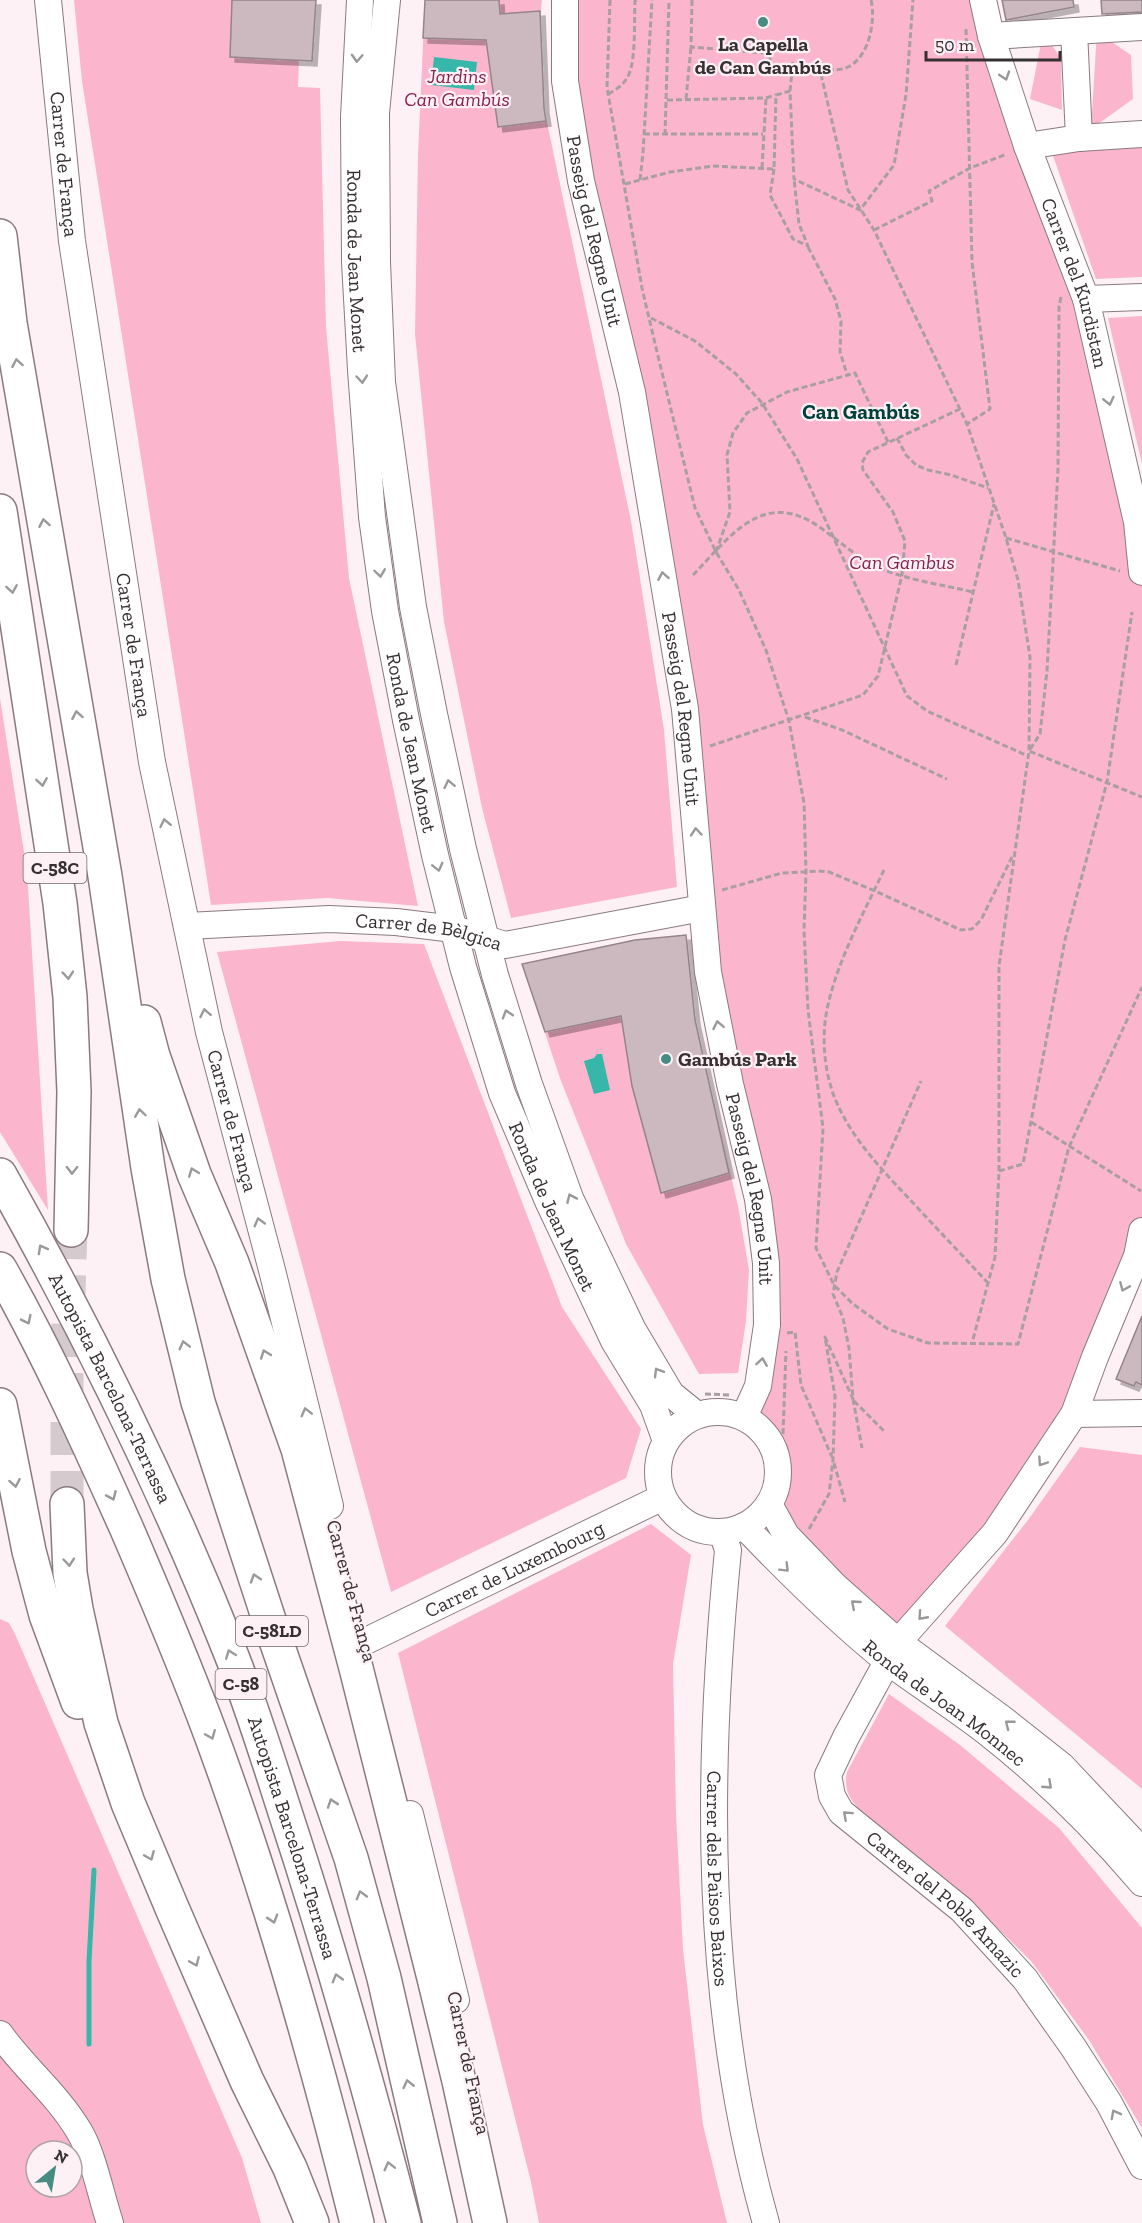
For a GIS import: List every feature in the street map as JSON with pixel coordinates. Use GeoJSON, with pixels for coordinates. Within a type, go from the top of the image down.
{"type":"FeatureCollection","features":[{"type":"Feature","properties":{"kind":"highway","name":"C-58C"},"geometry":{"type":"LineString","coordinates":[[0,236],[10,323],[105,876],[152,1190],[168,1279],[198,1402]]}},
{"type":"Feature","properties":{"kind":"highway","name":"C-58C"},"geometry":{"type":"LineString","coordinates":[[0,511],[60,903],[66,956],[74,1092],[71,1230]]}},
{"type":"Feature","properties":{"kind":"highway"},"geometry":{"type":"LineString","coordinates":[[105,876],[153,1056],[194,1174],[232,1263],[298,1449],[437,1989],[490,2223]]}},
{"type":"Feature","properties":{"kind":"highway","name":"Autopista Barcelona-Terrassa"},"geometry":{"type":"LineString","coordinates":[[0,1175],[50,1264],[134,1433],[229,1651],[314,1899],[367,2079],[404,2223]]}},
{"type":"Feature","properties":{"kind":"highway","name":"C-58"},"geometry":{"type":"LineString","coordinates":[[0,1269],[93,1453],[157,1599],[215,1746],[275,1924],[326,2098],[357,2223]]}},
{"type":"Feature","properties":{"kind":"highway","name":"C-58LD"},"geometry":{"type":"LineString","coordinates":[[198,1402],[272,1629],[351,1858],[384,1978],[440,2223]]}},
{"type":"Feature","properties":{"kind":"highway"},"geometry":{"type":"LineString","coordinates":[[0,1405],[29,1551],[46,1615],[91,1735],[106,1769],[128,1803]]}},
{"type":"Feature","properties":{"kind":"highway"},"geometry":{"type":"LineString","coordinates":[[67,1504],[70,1573],[100,1723],[128,1803],[247,2081],[280,2168],[295,2223]]}},
{"type":"Feature","properties":{"kind":"highway"},"geometry":{"type":"LineString","coordinates":[[247,2081],[290,2168],[312,2223]]}},
{"type":"Feature","properties":{"kind":"street","name":"Carrer de França"},"geometry":{"type":"LineString","coordinates":[[48,0],[72,241],[152,762],[209,1032],[272,1270],[350,1591],[366,1641],[447,1962],[505,2223]]}},
{"type":"Feature","properties":{"kind":"street","name":"Ronda de Jean Monet"},"geometry":{"type":"LineString","coordinates":[[360,0],[354,117],[355,262],[372,517],[385,611],[406,720],[435,855],[464,967],[502,1094],[558,1222],[614,1341],[653,1405],[666,1441]]}},
{"type":"Feature","properties":{"kind":"street","name":"Ronda de Jean Monet"},"geometry":{"type":"LineString","coordinates":[[387,0],[376,113],[377,262],[382,382],[415,617],[458,826],[495,975],[529,1084],[570,1198],[633,1330],[671,1394],[697,1404]]}},
{"type":"Feature","properties":{"kind":"street","name":"Passeig del Regne Unit"},"geometry":{"type":"LineString","coordinates":[[565,0],[563,12],[565,81],[581,181],[632,392],[685,709],[708,900],[708,972],[730,1084],[758,1198],[766,1263],[766,1335],[758,1386],[737,1406]]}},
{"type":"Feature","properties":{"kind":"street","name":"Carrer del Kurdistan"},"geometry":{"type":"LineString","coordinates":[[983,0],[1017,150],[1074,298],[1139,522],[1133,572]]}},
{"type":"Feature","properties":{"kind":"street"},"geometry":{"type":"LineString","coordinates":[[991,36],[1142,27]]}},
{"type":"Feature","properties":{"kind":"street"},"geometry":{"type":"LineString","coordinates":[[1074,31],[1079,138]]}},
{"type":"Feature","properties":{"kind":"street"},"geometry":{"type":"LineString","coordinates":[[1017,150],[1079,138],[1142,134]]}},
{"type":"Feature","properties":{"kind":"street"},"geometry":{"type":"LineString","coordinates":[[1074,298],[1142,297]]}},
{"type":"Feature","properties":{"kind":"street","name":"Carrer de Bèlgica"},"geometry":{"type":"LineString","coordinates":[[186,926],[329,919],[396,922],[454,929],[505,945],[708,900]]}},
{"type":"Feature","properties":{"kind":"street"},"geometry":{"type":"LineString","coordinates":[[893,1651],[994,1533],[1074,1414],[1137,1256],[1142,1232]]}},
{"type":"Feature","properties":{"kind":"street"},"geometry":{"type":"LineString","coordinates":[[697,1404],[720,1411],[737,1406],[762,1430],[773,1446],[778,1467],[777,1484],[769,1504],[758,1517],[733,1529],[704,1530],[687,1523],[673,1512],[663,1497],[658,1478],[659,1459],[666,1441],[697,1404]]}},
{"type":"Feature","properties":{"kind":"street"},"geometry":{"type":"LineString","coordinates":[[1074,1414],[1142,1413]]}},
{"type":"Feature","properties":{"kind":"street","name":"Carrer de Luxembourg"},"geometry":{"type":"LineString","coordinates":[[366,1641],[663,1497]]}},
{"type":"Feature","properties":{"kind":"street","name":"Ronda de Joan Monnec"},"geometry":{"type":"LineString","coordinates":[[769,1504],[786,1535],[893,1651],[1047,1783],[1107,1842],[1142,1883]]}},
{"type":"Feature","properties":{"kind":"street","name":"Ronda de Joan Monnec"},"geometry":{"type":"LineString","coordinates":[[733,1529],[820,1603],[1004,1720],[1062,1766],[1138,1841]]}},
{"type":"Feature","properties":{"kind":"street","name":"Carrer dels Països Baixos"},"geometry":{"type":"LineString","coordinates":[[733,1529],[728,1550],[717,1688],[714,1779],[717,1938],[731,2067],[758,2196],[766,2223]]}},
{"type":"Feature","properties":{"kind":"street","name":"Carrer del Poble Amazic"},"geometry":{"type":"LineString","coordinates":[[893,1651],[828,1775],[832,1796],[841,1812],[962,1910],[1024,1979],[1073,2047],[1109,2103],[1142,2166]]}},
{"type":"Feature","properties":{"kind":"street"},"geometry":{"type":"LineString","coordinates":[[0,2034],[8,2046],[51,2091],[80,2132],[110,2223]]}},
{"type":"Feature","properties":{"kind":"path"},"geometry":{"type":"LineString","coordinates":[[610,0],[608,94],[642,288],[695,508],[716,552],[739,590],[766,650],[789,721],[804,803],[806,872],[804,930],[808,1010],[823,1128],[816,1248],[834,1285],[853,1304],[888,1329],[928,1343],[1018,1344],[1070,1147],[1142,987]]}},
{"type":"Feature","properties":{"kind":"path"},"geometry":{"type":"LineString","coordinates":[[608,94],[620,87],[628,76],[632,64],[635,1],[637,0]]}},
{"type":"Feature","properties":{"kind":"path"},"geometry":{"type":"LineString","coordinates":[[640,180],[652,0]]}},
{"type":"Feature","properties":{"kind":"path"},"geometry":{"type":"LineString","coordinates":[[665,135],[669,0]]}},
{"type":"Feature","properties":{"kind":"path"},"geometry":{"type":"LineString","coordinates":[[686,99],[691,47],[692,0]]}},
{"type":"Feature","properties":{"kind":"path"},"geometry":{"type":"LineString","coordinates":[[691,47],[765,53],[770,56],[770,70],[792,72],[847,68],[863,51],[872,28],[871,0]]}},
{"type":"Feature","properties":{"kind":"path"},"geometry":{"type":"LineString","coordinates":[[860,210],[894,165],[906,95],[913,0]]}},
{"type":"Feature","properties":{"kind":"path"},"geometry":{"type":"LineString","coordinates":[[966,22],[972,262],[990,409],[967,424]]}},
{"type":"Feature","properties":{"kind":"path"},"geometry":{"type":"LineString","coordinates":[[793,62],[790,91],[794,179],[799,224],[807,246],[835,299],[841,321],[840,352],[847,374]]}},
{"type":"Feature","properties":{"kind":"path"},"geometry":{"type":"LineString","coordinates":[[820,70],[848,190],[874,230],[967,424],[1018,580],[1030,657],[1029,753],[999,966],[999,1171],[995,1257],[972,1343]]}},
{"type":"Feature","properties":{"kind":"path"},"geometry":{"type":"LineString","coordinates":[[667,100],[766,98],[790,91]]}},
{"type":"Feature","properties":{"kind":"path"},"geometry":{"type":"LineString","coordinates":[[776,94],[774,169],[770,195],[793,239],[807,246]]}},
{"type":"Feature","properties":{"kind":"path"},"geometry":{"type":"LineString","coordinates":[[762,168],[762,134],[766,98]]}},
{"type":"Feature","properties":{"kind":"path"},"geometry":{"type":"LineString","coordinates":[[644,134],[762,134]]}},
{"type":"Feature","properties":{"kind":"path"},"geometry":{"type":"LineString","coordinates":[[874,230],[932,201],[929,191],[970,168],[1017,150]]}},
{"type":"Feature","properties":{"kind":"path"},"geometry":{"type":"LineString","coordinates":[[625,184],[670,172],[713,166],[774,169]]}},
{"type":"Feature","properties":{"kind":"path"},"geometry":{"type":"LineString","coordinates":[[794,179],[860,210]]}},
{"type":"Feature","properties":{"kind":"path"},"geometry":{"type":"LineString","coordinates":[[1029,753],[1041,734],[1047,671],[1058,470],[1059,306],[1074,298]]}},
{"type":"Feature","properties":{"kind":"path"},"geometry":{"type":"LineString","coordinates":[[650,318],[695,341],[736,374],[762,403],[796,459],[908,696],[927,711],[1142,797]]}},
{"type":"Feature","properties":{"kind":"path"},"geometry":{"type":"LineString","coordinates":[[716,552],[730,512],[727,454],[733,433],[747,412],[787,392],[855,373],[888,442]]}},
{"type":"Feature","properties":{"kind":"path"},"geometry":{"type":"LineString","coordinates":[[706,748],[863,695],[878,676],[902,575],[905,541],[893,512],[863,470],[862,463],[868,452],[960,409]]}},
{"type":"Feature","properties":{"kind":"path"},"geometry":{"type":"LineString","coordinates":[[897,438],[906,455],[916,465],[989,489]]}},
{"type":"Feature","properties":{"kind":"path"},"geometry":{"type":"LineString","coordinates":[[956,665],[994,502]]}},
{"type":"Feature","properties":{"kind":"path"},"geometry":{"type":"LineString","coordinates":[[693,575],[732,534],[752,519],[772,512],[795,514],[816,525],[854,554],[876,567],[973,592]]}},
{"type":"Feature","properties":{"kind":"path"},"geometry":{"type":"LineString","coordinates":[[1006,538],[1054,553],[1133,572]]}},
{"type":"Feature","properties":{"kind":"path"},"geometry":{"type":"LineString","coordinates":[[999,1171],[1023,1164],[1065,940],[1107,782],[1132,612]]}},
{"type":"Feature","properties":{"kind":"path"},"geometry":{"type":"LineString","coordinates":[[803,716],[842,730],[947,779]]}},
{"type":"Feature","properties":{"kind":"path"},"geometry":{"type":"LineString","coordinates":[[708,900],[782,873],[829,872],[961,930],[972,929],[981,920],[1014,853]]}},
{"type":"Feature","properties":{"kind":"path"},"geometry":{"type":"LineString","coordinates":[[885,870],[838,972],[829,1001],[825,1025],[825,1058],[834,1096],[847,1122],[881,1169],[988,1283]]}},
{"type":"Feature","properties":{"kind":"path"},"geometry":{"type":"LineString","coordinates":[[862,1448],[853,1399],[849,1348],[843,1318],[833,1294],[834,1285],[837,1272],[921,1081]]}},
{"type":"Feature","properties":{"kind":"path"},"geometry":{"type":"LineString","coordinates":[[1031,1122],[1141,1191]]}},
{"type":"Feature","properties":{"kind":"path"},"geometry":{"type":"LineString","coordinates":[[783,1434],[787,1332],[795,1332],[801,1385],[833,1460],[845,1502]]}},
{"type":"Feature","properties":{"kind":"path"},"geometry":{"type":"LineString","coordinates":[[805,1535],[829,1494],[833,1460],[835,1396],[825,1337],[853,1399],[884,1431]]}},
{"type":"Feature","properties":{"kind":"path"},"geometry":{"type":"LineString","coordinates":[[697,1404],[737,1406]]}},
{"type":"Feature","properties":{"kind":"green space"},"geometry":{"type":"Polygon","coordinates":[[[74,0],[232,0],[230,57],[299,60],[298,87],[320,88],[326,327],[349,578],[418,906],[327,898],[211,905],[82,81],[74,0]]]}},
{"type":"Feature","properties":{"kind":"green space"},"geometry":{"type":"Polygon","coordinates":[[[425,0],[542,0],[540,20],[544,108],[631,521],[664,730],[677,887],[511,918],[482,808],[444,622],[415,334],[418,154],[425,0]]]}},
{"type":"Feature","properties":{"kind":"green space","name":"Can Gambus"},"geometry":{"type":"Polygon","coordinates":[[[565,0],[983,0],[1086,299],[1142,572],[1142,1231],[1074,1414],[898,1642],[769,1504],[777,1477],[776,1455],[765,1436],[744,1417],[767,1325],[730,1084],[685,709],[581,181],[565,0]]]}},
{"type":"Feature","properties":{"kind":"green space"},"geometry":{"type":"Polygon","coordinates":[[[1097,32],[1131,55],[1133,99],[1091,129],[1097,32]]]}},
{"type":"Feature","properties":{"kind":"green space"},"geometry":{"type":"Polygon","coordinates":[[[1043,33],[1061,58],[1062,110],[1030,99],[1043,33]]]}},
{"type":"Feature","properties":{"kind":"green space"},"geometry":{"type":"Polygon","coordinates":[[[1142,145],[1142,277],[1096,279],[1051,150],[1142,145]]]}},
{"type":"Feature","properties":{"kind":"green space"},"geometry":{"type":"Polygon","coordinates":[[[1142,316],[1142,464],[1108,318],[1142,316]]]}},
{"type":"Feature","properties":{"kind":"green space"},"geometry":{"type":"Polygon","coordinates":[[[0,698],[27,871],[48,1210],[0,1132],[0,698]]]}},
{"type":"Feature","properties":{"kind":"green space"},"geometry":{"type":"Polygon","coordinates":[[[635,940],[695,1020],[738,1206],[749,1270],[746,1321],[738,1373],[699,1374],[626,1244],[561,1081],[522,964],[635,940]]]}},
{"type":"Feature","properties":{"kind":"green space"},"geometry":{"type":"Polygon","coordinates":[[[340,941],[424,944],[562,1307],[641,1429],[626,1478],[391,1592],[217,952],[340,941]]]}},
{"type":"Feature","properties":{"kind":"green space"},"geometry":{"type":"Polygon","coordinates":[[[1080,1447],[1142,1455],[1142,1789],[945,1626],[1028,1520],[1080,1447]]]}},
{"type":"Feature","properties":{"kind":"green space"},"geometry":{"type":"Polygon","coordinates":[[[651,1524],[691,1555],[673,1664],[676,1814],[683,1949],[703,2125],[727,2223],[539,2223],[531,2182],[398,1653],[651,1524]]]}},
{"type":"Feature","properties":{"kind":"green space"},"geometry":{"type":"Polygon","coordinates":[[[0,1619],[9,1623],[15,1634],[242,2158],[261,2223],[0,2223],[0,1619]]]}},
{"type":"Feature","properties":{"kind":"green space"},"geometry":{"type":"Polygon","coordinates":[[[889,1694],[960,1745],[1059,1828],[1142,1928],[1142,2128],[1089,2040],[1031,1961],[956,1887],[859,1809],[852,1800],[846,1783],[847,1772],[889,1694]]]}},
{"type":"Feature","properties":{"kind":"shaded area"},"geometry":{"type":"Polygon","coordinates":[[[434,57],[477,62],[474,90],[431,85],[434,57]]]}},
{"type":"Feature","properties":{"kind":"shaded area"},"geometry":{"type":"Polygon","coordinates":[[[597,1054],[602,1054],[610,1090],[594,1094],[584,1061],[594,1058],[597,1054]]]}},
{"type":"Feature","properties":{"kind":"building"},"geometry":{"type":"Polygon","coordinates":[[[232,0],[316,0],[312,61],[230,57],[232,0]]]}},
{"type":"Feature","properties":{"kind":"building","name":"Jardins Can Gambús"},"geometry":{"type":"Polygon","coordinates":[[[425,0],[499,0],[500,14],[540,11],[546,121],[498,127],[486,40],[423,38],[425,0]]]}},
{"type":"Feature","properties":{"kind":"building"},"geometry":{"type":"Polygon","coordinates":[[[1002,0],[1073,0],[1074,7],[1006,20],[1002,0]]]}},
{"type":"Feature","properties":{"kind":"building"},"geometry":{"type":"Polygon","coordinates":[[[1101,0],[1142,0],[1142,12],[1102,14],[1101,0]]]}},
{"type":"Feature","properties":{"kind":"building","name":"Gambús Park"},"geometry":{"type":"Polygon","coordinates":[[[686,935],[695,1020],[729,1173],[661,1193],[632,1086],[621,1016],[545,1032],[522,964],[635,940],[686,935]]]}},
{"type":"Feature","properties":{"kind":"building"},"geometry":{"type":"Polygon","coordinates":[[[1142,1316],[1142,1385],[1136,1382],[1134,1386],[1116,1379],[1142,1316]]]}},
{"type":"Feature","properties":{"kind":"waterway"},"geometry":{"type":"LineString","coordinates":[[89,2044],[89,1961],[94,1870]]}},
{"type":"Feature","properties":{"kind":"tunnel"},"geometry":{"type":"LineString","coordinates":[[67,1504],[67,1356],[71,1230]]}},
{"type":"Feature","properties":{"kind":"place","name":"La Capella de Can Gambús"},"geometry":{"type":"Point","coordinates":[763,22]}},
{"type":"Feature","properties":{"kind":"place","name":"Gambús Park"},"geometry":{"type":"Point","coordinates":[666,1059]}},
{"type":"Feature","properties":{"kind":"district","name":"Can Gambús"},"geometry":{"type":"Point","coordinates":[861,412]}}]}
